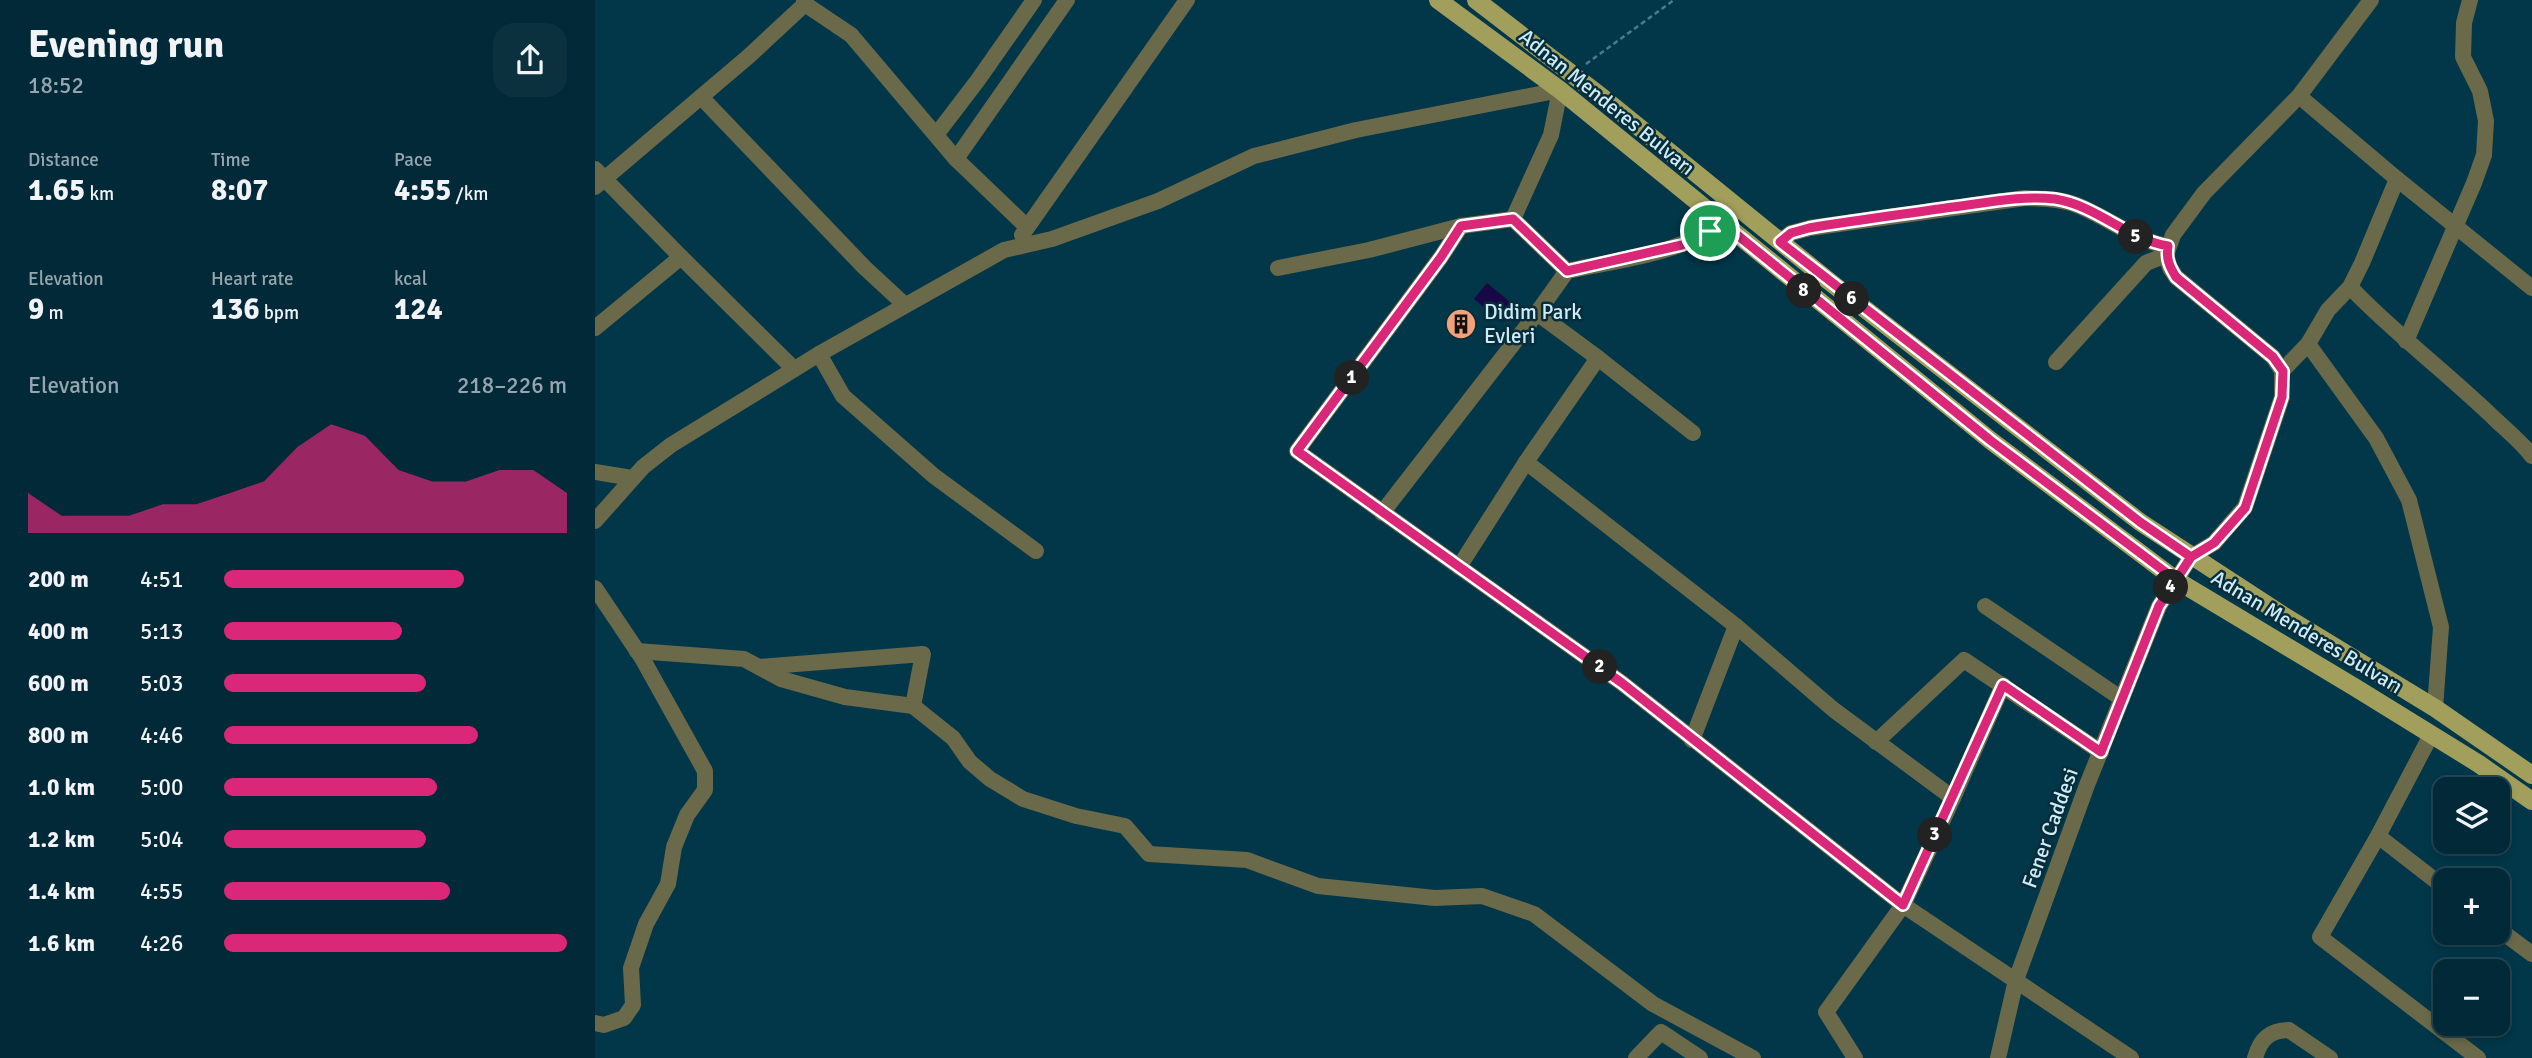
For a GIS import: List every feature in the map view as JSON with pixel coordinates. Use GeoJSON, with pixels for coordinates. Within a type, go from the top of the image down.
{"type":"FeatureCollection","features":[{"type":"Feature","properties":{"kind":"main road","name":"Adnan Menderes Bulvarı"},"geometry":{"type":"LineString","coordinates":[[1438,0],[1560,90],[1990,440],[2176,580],[2431,734],[2532,801]]}},
{"type":"Feature","properties":{"kind":"main road","name":"Adnan Menderes Bulvarı"},"geometry":{"type":"LineString","coordinates":[[1476,0],[1780,242],[2140,522],[2191,557],[2435,708],[2532,775]]}},
{"type":"Feature","properties":{"kind":"street"},"geometry":{"type":"LineString","coordinates":[[936,135],[1034,0]]}},
{"type":"Feature","properties":{"kind":"street"},"geometry":{"type":"LineString","coordinates":[[956,159],[1067,0]]}},
{"type":"Feature","properties":{"kind":"street"},"geometry":{"type":"LineString","coordinates":[[1016,247],[1026,226],[1187,0]]}},
{"type":"Feature","properties":{"kind":"street"},"geometry":{"type":"LineString","coordinates":[[2191,557],[2214,543],[2245,508],[2282,397],[2283,371],[2273,357],[2176,277],[2170,268],[2167,251],[2173,235],[2204,192],[2299,96],[2371,0]]}},
{"type":"Feature","properties":{"kind":"street"},"geometry":{"type":"LineString","coordinates":[[2406,341],[2484,155],[2486,121],[2480,91],[2463,57],[2464,23],[2470,0]]}},
{"type":"Feature","properties":{"kind":"street"},"geometry":{"type":"LineString","coordinates":[[794,369],[598,179],[701,97],[804,2],[851,36],[956,159],[1026,226]]}},
{"type":"Feature","properties":{"kind":"street"},"geometry":{"type":"LineString","coordinates":[[595,521],[642,467],[671,445],[819,354],[1004,250],[1052,239],[1158,201],[1254,156],[1356,130],[1560,90],[1552,135],[1513,219]]}},
{"type":"Feature","properties":{"kind":"street"},"geometry":{"type":"LineString","coordinates":[[2299,96],[2532,288]]}},
{"type":"Feature","properties":{"kind":"street"},"geometry":{"type":"LineString","coordinates":[[701,97],[864,267],[905,305]]}},
{"type":"Feature","properties":{"kind":"street"},"geometry":{"type":"LineString","coordinates":[[2283,371],[2308,344],[2328,310],[2350,287],[2363,264],[2397,179]]}},
{"type":"Feature","properties":{"kind":"street"},"geometry":{"type":"LineString","coordinates":[[1780,242],[1791,233],[1809,228],[2025,198],[2055,199],[2075,204],[2167,251]]}},
{"type":"Feature","properties":{"kind":"street"},"geometry":{"type":"LineString","coordinates":[[1278,268],[1369,250],[1461,226],[1513,219]]}},
{"type":"Feature","properties":{"kind":"street"},"geometry":{"type":"LineString","coordinates":[[1513,219],[1567,271]]}},
{"type":"Feature","properties":{"kind":"street"},"geometry":{"type":"LineString","coordinates":[[1382,513],[1567,271],[1682,245],[1701,237],[1720,221]]}},
{"type":"Feature","properties":{"kind":"street"},"geometry":{"type":"LineString","coordinates":[[1461,226],[1433,268],[1297,451],[1622,683],[1903,905],[2131,1058]]}},
{"type":"Feature","properties":{"kind":"street"},"geometry":{"type":"LineString","coordinates":[[2056,362],[2146,263],[2167,251]]}},
{"type":"Feature","properties":{"kind":"street"},"geometry":{"type":"LineString","coordinates":[[595,328],[681,257]]}},
{"type":"Feature","properties":{"kind":"street"},"geometry":{"type":"LineString","coordinates":[[2350,287],[2406,341],[2467,392],[2532,456]]}},
{"type":"Feature","properties":{"kind":"street"},"geometry":{"type":"LineString","coordinates":[[1537,313],[1693,433]]}},
{"type":"Feature","properties":{"kind":"street"},"geometry":{"type":"LineString","coordinates":[[2308,344],[2377,438],[2409,500],[2441,627],[2435,708]]}},
{"type":"Feature","properties":{"kind":"street"},"geometry":{"type":"LineString","coordinates":[[819,354],[843,396],[934,476],[1036,551]]}},
{"type":"Feature","properties":{"kind":"street"},"geometry":{"type":"LineString","coordinates":[[1459,567],[1526,462],[1598,358]]}},
{"type":"Feature","properties":{"kind":"street"},"geometry":{"type":"LineString","coordinates":[[2521,443],[2532,429]]}},
{"type":"Feature","properties":{"kind":"street"},"geometry":{"type":"LineString","coordinates":[[1526,462],[1736,626],[1834,710],[1953,797]]}},
{"type":"Feature","properties":{"kind":"street"},"geometry":{"type":"LineString","coordinates":[[595,472],[632,478]]}},
{"type":"Feature","properties":{"kind":"street","name":"Fener Caddesi"},"geometry":{"type":"LineString","coordinates":[[1999,1058],[2017,980],[2101,752],[2159,606],[2191,557]]}},
{"type":"Feature","properties":{"kind":"street"},"geometry":{"type":"LineString","coordinates":[[595,588],[637,651],[705,771],[705,790],[687,815],[674,847],[668,884],[646,924],[631,968],[633,1005],[624,1018],[604,1025],[595,1023]]}},
{"type":"Feature","properties":{"kind":"street"},"geometry":{"type":"LineString","coordinates":[[1985,606],[2122,699]]}},
{"type":"Feature","properties":{"kind":"street"},"geometry":{"type":"LineString","coordinates":[[1692,740],[1736,626]]}},
{"type":"Feature","properties":{"kind":"street"},"geometry":{"type":"LineString","coordinates":[[637,651],[744,659],[781,679],[845,698],[913,706],[953,738],[970,762],[990,779],[1023,799],[1076,816],[1125,826],[1149,854],[1247,860],[1318,886],[1436,898],[1482,896],[1534,914],[1653,1004],[1752,1058]]}},
{"type":"Feature","properties":{"kind":"street"},"geometry":{"type":"LineString","coordinates":[[759,667],[923,654],[913,706]]}},
{"type":"Feature","properties":{"kind":"street"},"geometry":{"type":"LineString","coordinates":[[1876,742],[1964,660],[2101,752]]}},
{"type":"Feature","properties":{"kind":"street"},"geometry":{"type":"LineString","coordinates":[[1855,1058],[1826,1012],[1903,905],[2003,685]]}},
{"type":"Feature","properties":{"kind":"street"},"geometry":{"type":"LineString","coordinates":[[2431,734],[2378,836],[2320,937],[2478,1058]]}},
{"type":"Feature","properties":{"kind":"street"},"geometry":{"type":"LineString","coordinates":[[2378,836],[2433,879]]}},
{"type":"Feature","properties":{"kind":"street"},"geometry":{"type":"LineString","coordinates":[[2510,938],[2532,954]]}},
{"type":"Feature","properties":{"kind":"street"},"geometry":{"type":"LineString","coordinates":[[2255,1058],[2259,1043],[2272,1033],[2289,1030],[2330,1058]]}},
{"type":"Feature","properties":{"kind":"street"},"geometry":{"type":"LineString","coordinates":[[1636,1058],[1661,1032],[1697,1056],[1706,1033]]}},
{"type":"Feature","properties":{"kind":"path"},"geometry":{"type":"LineString","coordinates":[[1572,75],[1674,0]]}},
{"type":"Feature","properties":{"kind":"shaded area"},"geometry":{"type":"Polygon","coordinates":[[[1487,283],[1515,306],[1502,322],[1474,299],[1487,283]]]}},
{"type":"Feature","properties":{"kind":"place","name":"Didim Park Evleri"},"geometry":{"type":"Point","coordinates":[1461,324]}},
{"type":"Feature","properties":{"kind":"route"},"geometry":{"type":"LineString","coordinates":[[1710,231],[1682,245],[1567,271],[1513,219],[1461,226],[1297,451],[1622,683],[1903,905],[2003,685],[2101,752],[2159,606],[2176,580],[2191,557],[2214,543],[2245,508],[2282,397],[2283,371],[2273,357],[2176,277],[2166,256],[2168,246],[2133,236],[2075,204],[2055,199],[2025,198],[1991,202],[1809,228],[1791,233],[1780,242],[2140,522],[2191,557],[2176,580],[1990,440],[1720,221],[1710,231]]}}]}
